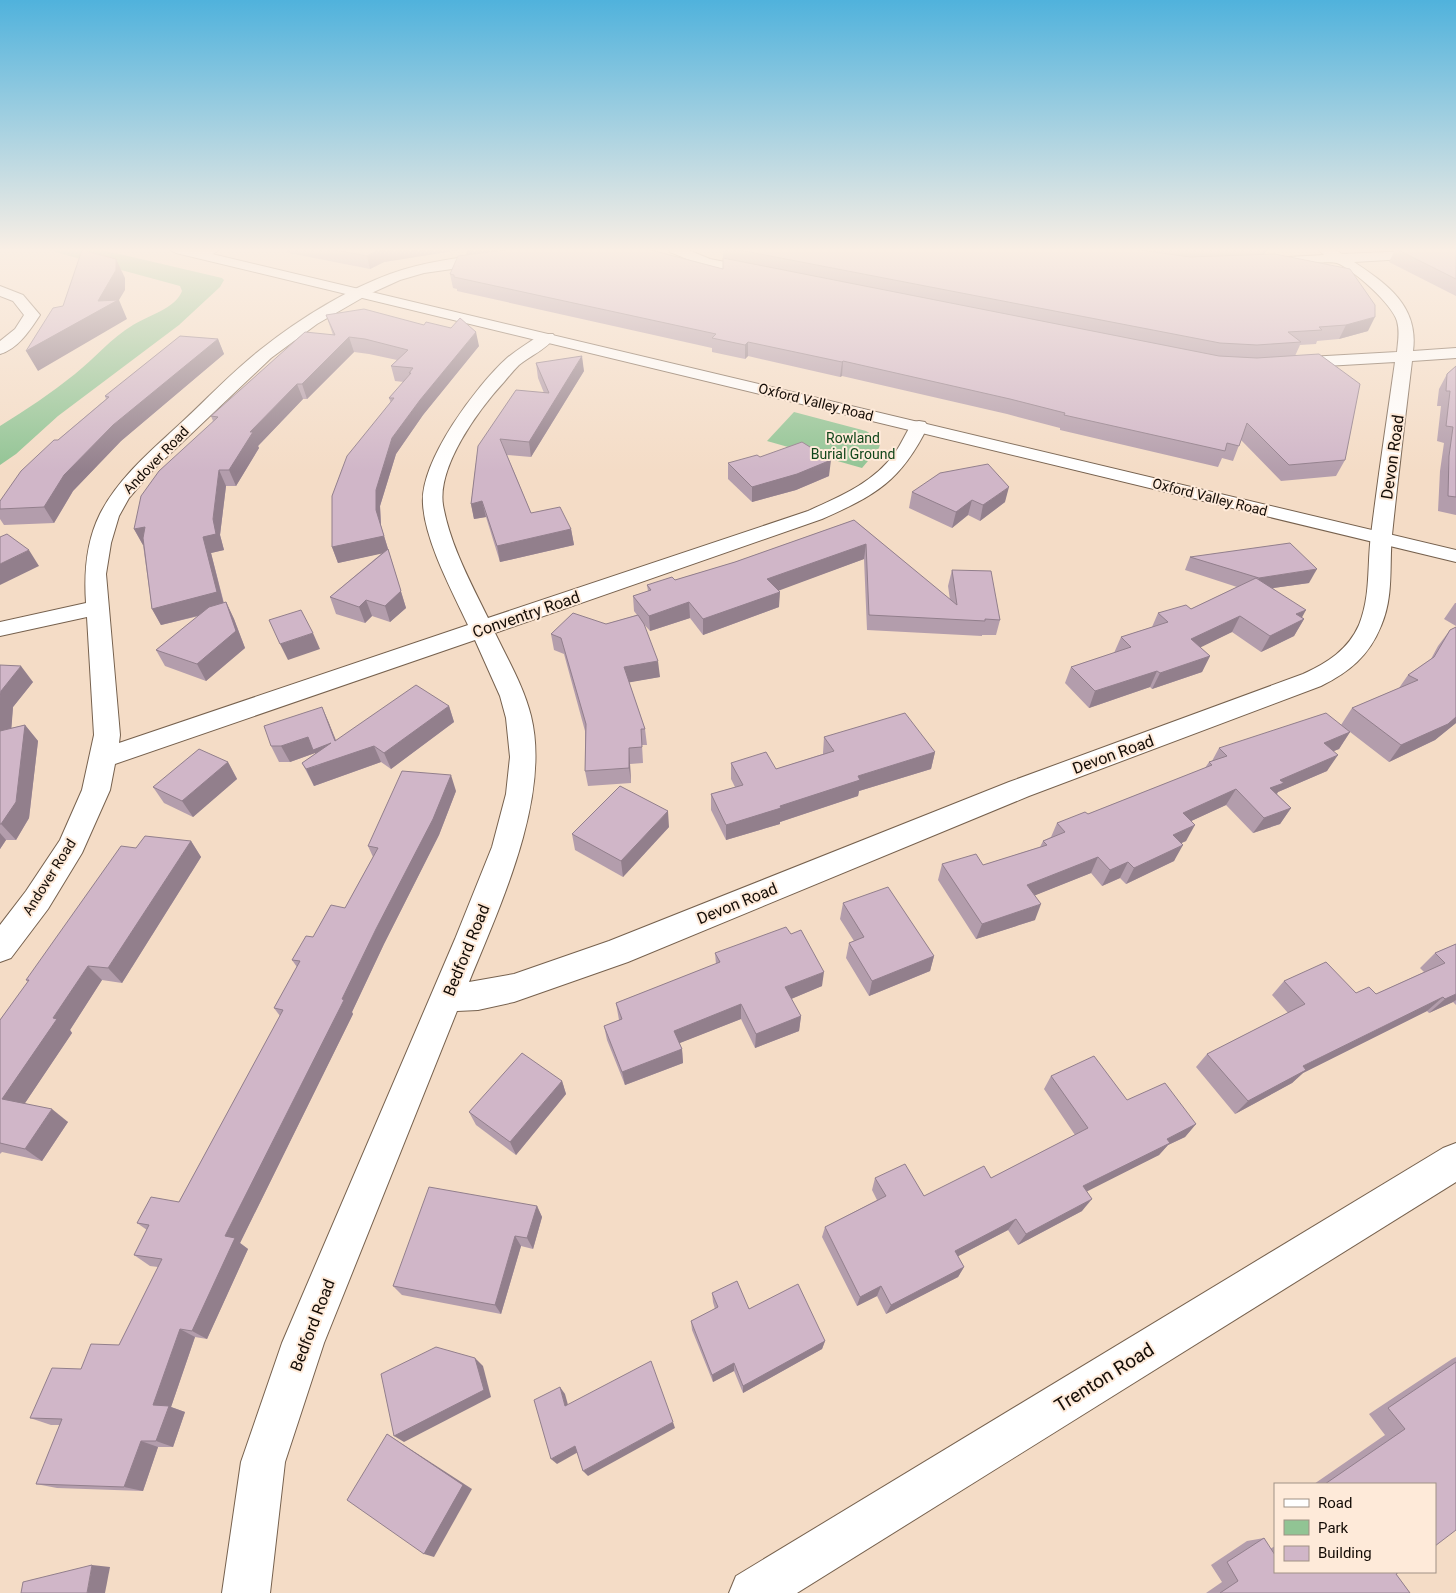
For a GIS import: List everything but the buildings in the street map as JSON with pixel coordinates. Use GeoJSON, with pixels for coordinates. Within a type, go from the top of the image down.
{"type":"FeatureCollection","features":[{"type":"Feature","properties":{"kind":"street"},"geometry":{"type":"LineString","coordinates":[[0,349],[21,332],[27,323]]}},
{"type":"Feature","properties":{"kind":"street","name":"Andover Road"},"geometry":{"type":"LineString","coordinates":[[0,949],[37,900],[72,846],[96,790],[104,758],[107,735],[95,574],[100,543],[109,516],[120,496],[146,466],[265,354],[308,323]]}},
{"type":"Feature","properties":{"kind":"street","name":"Oxford Valley Road"},"geometry":{"type":"LineString","coordinates":[[491,323],[1456,556]]}},
{"type":"Feature","properties":{"kind":"street","name":"Devon Road"},"geometry":{"type":"LineString","coordinates":[[447,998],[478,996],[514,988],[617,952],[1019,789],[1312,680],[1335,669],[1354,652],[1368,634],[1376,609],[1382,569],[1381,538],[1407,336],[1405,323]]}},
{"type":"Feature","properties":{"kind":"street","name":"Bedford Road"},"geometry":{"type":"LineString","coordinates":[[246,1593],[263,1462],[303,1343],[447,998],[506,847],[521,784],[524,757],[519,718],[513,696],[480,629],[440,534],[433,504],[434,486],[439,469],[457,432],[485,392],[512,362],[547,337]]}},
{"type":"Feature","properties":{"kind":"street"},"geometry":{"type":"LineString","coordinates":[[1280,364],[1456,353]]}},
{"type":"Feature","properties":{"kind":"street","name":"Conventry Road"},"geometry":{"type":"LineString","coordinates":[[104,758],[815,515],[851,499],[881,480],[899,461],[919,426]]}},
{"type":"Feature","properties":{"kind":"street"},"geometry":{"type":"LineString","coordinates":[[0,629],[98,607]]}},
{"type":"Feature","properties":{"kind":"street","name":"Trenton Road"},"geometry":{"type":"LineString","coordinates":[[753,1593],[1456,1161]]}},
{"type":"Feature","properties":{"kind":"green space"},"geometry":{"type":"Polygon","coordinates":[[[135,323],[181,323],[58,416],[16,454],[0,465],[0,426],[66,381],[125,330],[135,323]]]}},
{"type":"Feature","properties":{"kind":"green space","name":"Rowland Burial Ground"},"geometry":{"type":"Polygon","coordinates":[[[794,412],[866,431],[876,437],[880,444],[879,448],[862,468],[767,441],[794,412]]]}}]}
